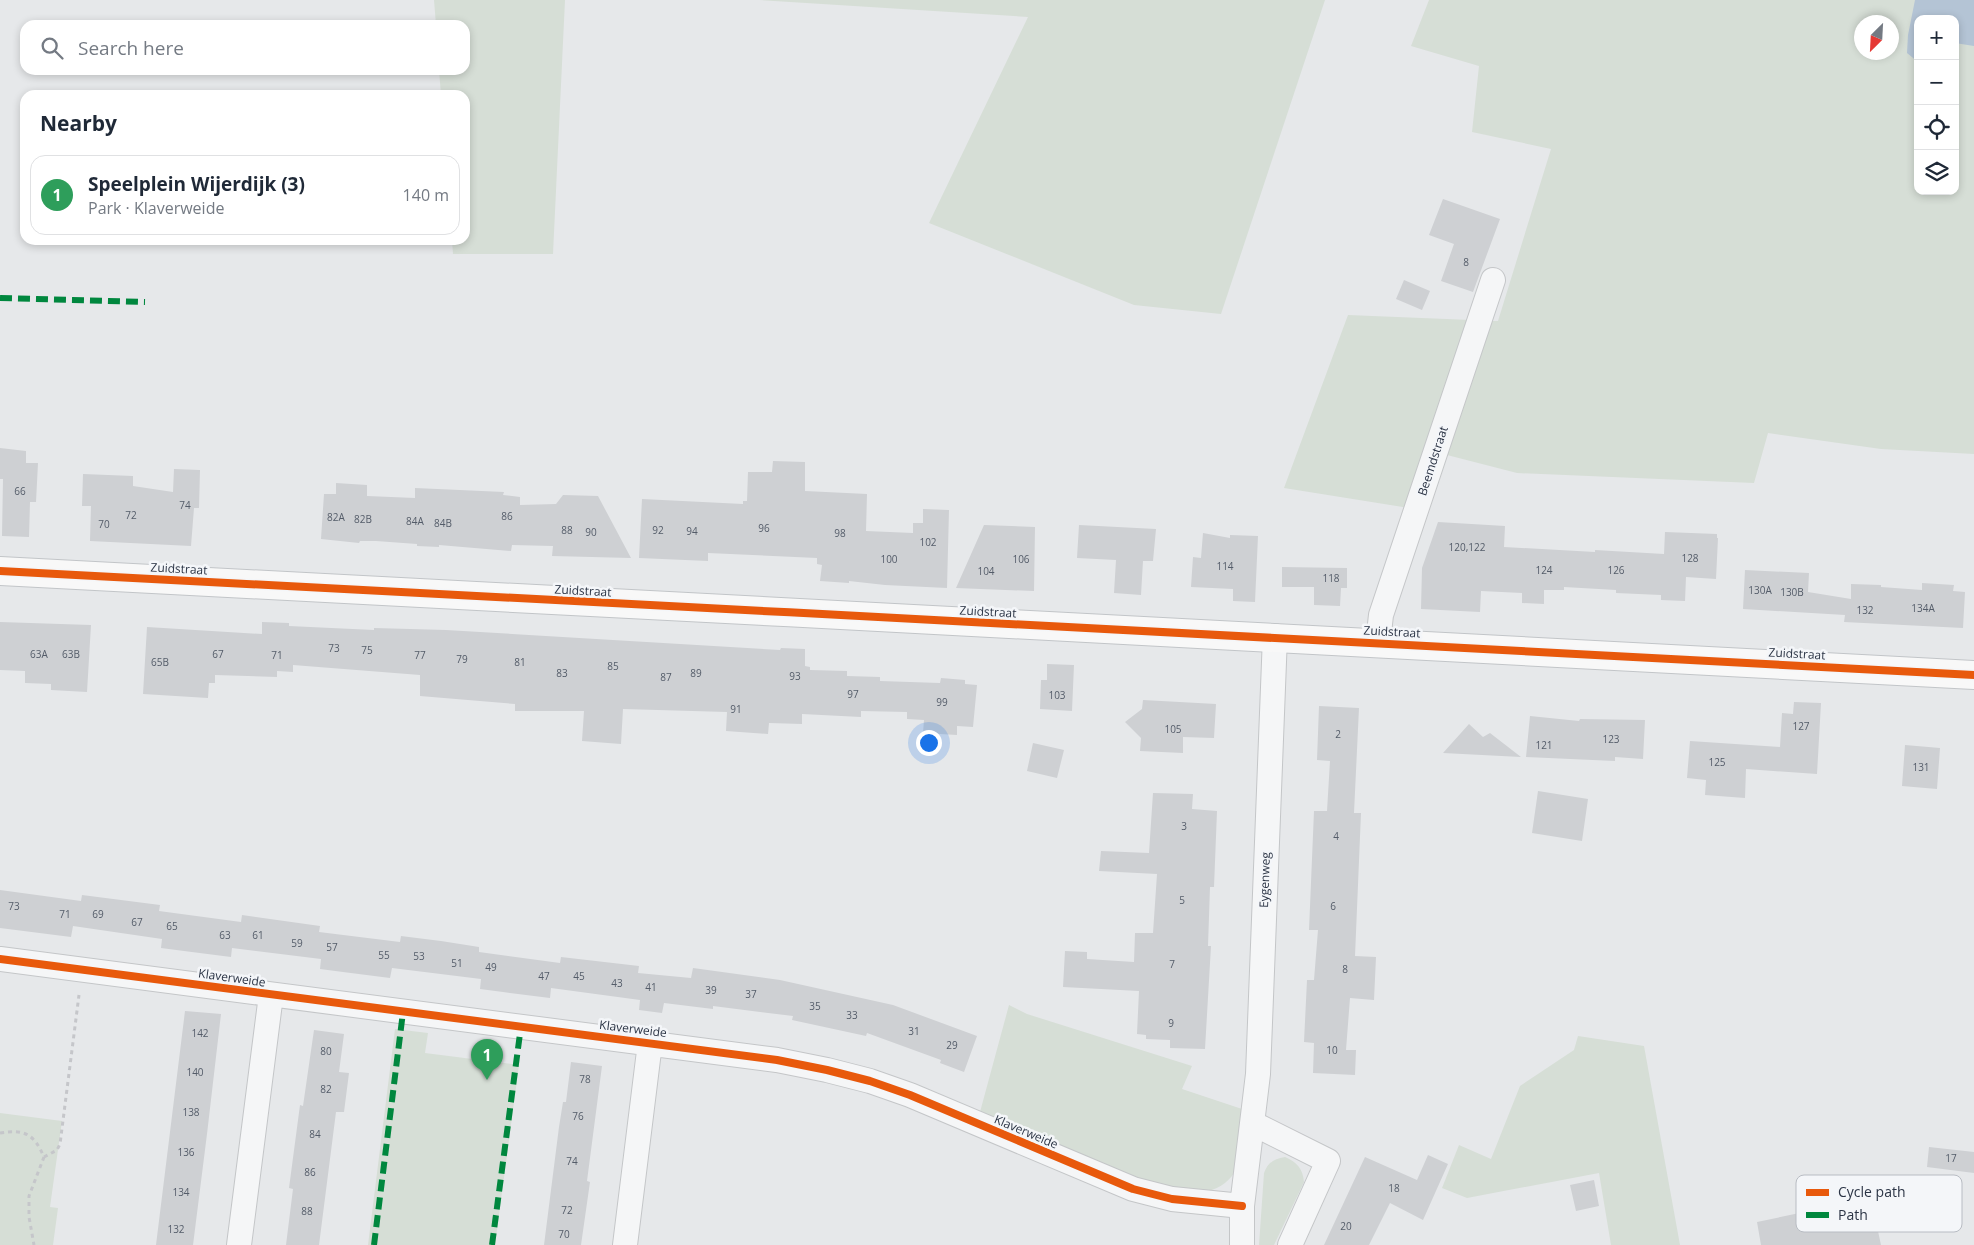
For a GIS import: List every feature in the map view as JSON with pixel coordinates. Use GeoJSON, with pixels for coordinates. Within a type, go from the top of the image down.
{"type":"FeatureCollection","features":[{"type":"Feature","properties":{"kind":"main road","name":"Zuidstraat"},"geometry":{"type":"LineString","coordinates":[[0,570],[883,618],[1275,636],[1974,675]]}},
{"type":"Feature","properties":{"kind":"street","name":"Beemdstraat"},"geometry":{"type":"LineString","coordinates":[[1378,642],[1381,615],[1493,280]]}},
{"type":"Feature","properties":{"kind":"street","name":"Eygenweg"},"geometry":{"type":"LineString","coordinates":[[1242,1245],[1242,1206],[1258,1074],[1275,636]]}},
{"type":"Feature","properties":{"kind":"street","name":"Klaverweide"},"geometry":{"type":"LineString","coordinates":[[0,959],[777,1060],[862,1079],[910,1095],[1133,1189],[1172,1199],[1242,1206]]}},
{"type":"Feature","properties":{"kind":"street","name":"Klaverweide"},"geometry":{"type":"LineString","coordinates":[[239,1245],[271,995]]}},
{"type":"Feature","properties":{"kind":"street","name":"Klaverweide"},"geometry":{"type":"LineString","coordinates":[[625,1245],[650,1043]]}},
{"type":"Feature","properties":{"kind":"street"},"geometry":{"type":"LineString","coordinates":[[1252,1123],[1328,1161],[1290,1245]]}},
{"type":"Feature","properties":{"kind":"path"},"geometry":{"type":"LineString","coordinates":[[34,1245],[29,1196],[44,1157],[58,1150],[60,1144],[82,969]]}},
{"type":"Feature","properties":{"kind":"path"},"geometry":{"type":"LineString","coordinates":[[0,1133],[20,1131],[28,1134],[39,1147],[44,1157]]}},
{"type":"Feature","properties":{"kind":"shaded area"},"geometry":{"type":"Polygon","coordinates":[[[434,0],[565,0],[553,254],[453,254],[452,245],[470,245],[470,90],[441,90],[439,75],[470,75],[470,20],[436,20],[434,0]]]}},
{"type":"Feature","properties":{"kind":"shaded area"},"geometry":{"type":"Polygon","coordinates":[[[760,0],[1325,0],[1221,314],[1134,305],[929,223],[1028,17],[760,0]]]}},
{"type":"Feature","properties":{"kind":"shaded area"},"geometry":{"type":"Polygon","coordinates":[[[1429,0],[1974,0],[1974,454],[1881,449],[1768,433],[1754,483],[1517,473],[1447,455],[1487,321],[1498,321],[1551,149],[1472,132],[1479,66],[1411,46],[1429,0]]]}},
{"type":"Feature","properties":{"kind":"shaded area"},"geometry":{"type":"Polygon","coordinates":[[[1348,315],[1471,320],[1409,508],[1284,488],[1348,315]]]}},
{"type":"Feature","properties":{"kind":"shaded area"},"geometry":{"type":"Polygon","coordinates":[[[1009,1005],[1027,1014],[1192,1066],[1182,1089],[1242,1109],[1237,1168],[1232,1176],[1221,1186],[1207,1191],[1176,1189],[1159,1185],[1105,1166],[980,1112],[1009,1005]]]}},
{"type":"Feature","properties":{"kind":"shaded area"},"geometry":{"type":"Polygon","coordinates":[[[395,1029],[428,1033],[425,1053],[519,1065],[495,1245],[368,1245],[395,1029]]]}},
{"type":"Feature","properties":{"kind":"shaded area"},"geometry":{"type":"Polygon","coordinates":[[[1578,1036],[1644,1046],[1680,1245],[1611,1245],[1599,1173],[1467,1198],[1442,1188],[1459,1145],[1491,1159],[1520,1086],[1574,1050],[1578,1036]]]}},
{"type":"Feature","properties":{"kind":"shaded area"},"geometry":{"type":"Polygon","coordinates":[[[0,1113],[62,1121],[50,1207],[58,1208],[53,1245],[0,1245],[0,1113]]]}},
{"type":"Feature","properties":{"kind":"shaded area"},"geometry":{"type":"Polygon","coordinates":[[[1285,1157],[1299,1166],[1304,1182],[1274,1245],[1259,1245],[1264,1173],[1267,1166],[1272,1162],[1285,1157]]]}},
{"type":"Feature","properties":{"kind":"water"},"geometry":{"type":"Polygon","coordinates":[[[1915,0],[1974,0],[1974,46],[1959,44],[1959,15],[1914,15],[1914,59],[1907,53],[1908,35],[1915,0]]]}},
{"type":"Feature","properties":{"kind":"building"},"geometry":{"type":"Polygon","coordinates":[[[1443,199],[1500,219],[1473,292],[1441,281],[1454,244],[1429,235],[1443,199]]]}},
{"type":"Feature","properties":{"kind":"building"},"geometry":{"type":"Polygon","coordinates":[[[1404,280],[1430,291],[1422,310],[1396,299],[1404,280]]]}},
{"type":"Feature","properties":{"kind":"building"},"geometry":{"type":"Polygon","coordinates":[[[0,448],[26,451],[26,463],[38,463],[36,502],[30,502],[29,537],[2,536],[3,479],[0,479],[0,448]]]}},
{"type":"Feature","properties":{"kind":"building"},"geometry":{"type":"Polygon","coordinates":[[[773,461],[805,462],[805,491],[867,494],[866,531],[913,533],[913,523],[923,523],[923,509],[949,510],[947,588],[849,581],[849,583],[820,581],[822,565],[817,564],[817,558],[708,553],[708,561],[639,558],[642,499],[743,504],[743,501],[747,501],[748,472],[772,472],[773,461]]]}},
{"type":"Feature","properties":{"kind":"building"},"geometry":{"type":"Polygon","coordinates":[[[174,469],[200,470],[199,508],[194,508],[191,546],[90,541],[91,506],[82,506],[83,474],[133,476],[133,486],[173,492],[174,469]]]}},
{"type":"Feature","properties":{"kind":"building"},"geometry":{"type":"Polygon","coordinates":[[[336,483],[367,485],[367,496],[415,498],[415,488],[504,492],[503,495],[520,497],[520,505],[556,504],[563,495],[598,496],[631,558],[552,556],[553,546],[512,545],[511,551],[439,545],[439,547],[417,546],[417,544],[376,541],[360,541],[359,543],[321,539],[324,494],[336,494],[336,483]]]}},
{"type":"Feature","properties":{"kind":"building"},"geometry":{"type":"Polygon","coordinates":[[[1438,522],[1505,526],[1504,547],[1595,552],[1595,550],[1664,554],[1665,532],[1717,534],[1716,579],[1686,577],[1685,601],[1661,600],[1661,595],[1616,593],[1616,590],[1564,587],[1564,590],[1544,590],[1544,604],[1522,603],[1522,593],[1481,591],[1480,612],[1421,609],[1422,568],[1438,522]]]}},
{"type":"Feature","properties":{"kind":"building"},"geometry":{"type":"Polygon","coordinates":[[[984,525],[1035,527],[1034,591],[956,588],[984,525]]]}},
{"type":"Feature","properties":{"kind":"building"},"geometry":{"type":"Polygon","coordinates":[[[1079,525],[1156,529],[1153,561],[1143,561],[1141,595],[1114,593],[1116,560],[1077,558],[1079,525]]]}},
{"type":"Feature","properties":{"kind":"building"},"geometry":{"type":"Polygon","coordinates":[[[1203,533],[1230,538],[1230,535],[1258,536],[1255,602],[1233,601],[1233,589],[1191,587],[1193,557],[1201,558],[1203,533]]]}},
{"type":"Feature","properties":{"kind":"building"},"geometry":{"type":"Polygon","coordinates":[[[1282,567],[1347,568],[1347,588],[1341,588],[1340,606],[1314,605],[1314,587],[1282,587],[1282,567]]]}},
{"type":"Feature","properties":{"kind":"building"},"geometry":{"type":"Polygon","coordinates":[[[1745,570],[1809,573],[1808,592],[1851,599],[1851,584],[1881,585],[1881,587],[1922,590],[1922,583],[1954,585],[1953,591],[1965,592],[1963,628],[1844,622],[1845,615],[1743,609],[1745,570]]]}},
{"type":"Feature","properties":{"kind":"building"},"geometry":{"type":"Polygon","coordinates":[[[0,622],[91,625],[87,692],[51,690],[51,684],[25,683],[25,671],[0,670],[0,622]]]}},
{"type":"Feature","properties":{"kind":"building"},"geometry":{"type":"Polygon","coordinates":[[[262,622],[289,623],[289,626],[374,630],[374,628],[446,630],[780,650],[781,648],[805,649],[805,666],[810,667],[810,670],[847,671],[847,676],[880,677],[880,681],[940,683],[941,678],[965,680],[965,684],[977,685],[973,727],[957,726],[957,735],[923,733],[924,720],[907,719],[907,712],[861,711],[861,717],[802,714],[802,724],[769,723],[768,734],[726,731],[727,712],[623,709],[621,744],[582,741],[584,711],[515,711],[515,704],[420,696],[420,675],[293,665],[293,672],[277,671],[277,677],[215,675],[215,683],[209,683],[208,698],[143,694],[147,627],[262,634],[262,622]]]}},
{"type":"Feature","properties":{"kind":"building"},"geometry":{"type":"Polygon","coordinates":[[[1047,664],[1074,665],[1072,711],[1040,709],[1041,680],[1047,680],[1047,664]]]}},
{"type":"Feature","properties":{"kind":"building"},"geometry":{"type":"Polygon","coordinates":[[[1143,700],[1216,704],[1214,738],[1183,737],[1183,753],[1140,751],[1141,738],[1125,722],[1142,709],[1143,700]]]}},
{"type":"Feature","properties":{"kind":"building"},"geometry":{"type":"Polygon","coordinates":[[[1794,702],[1821,703],[1817,774],[1746,769],[1745,798],[1705,795],[1706,780],[1687,778],[1690,741],[1780,747],[1782,713],[1793,714],[1794,702]]]}},
{"type":"Feature","properties":{"kind":"building"},"geometry":{"type":"Polygon","coordinates":[[[1319,706],[1359,708],[1354,813],[1361,813],[1355,956],[1376,957],[1374,1000],[1350,998],[1346,1050],[1356,1050],[1355,1075],[1313,1073],[1314,1043],[1304,1042],[1307,980],[1314,980],[1318,930],[1309,930],[1314,811],[1327,811],[1330,761],[1317,760],[1319,706]]]}},
{"type":"Feature","properties":{"kind":"building"},"geometry":{"type":"Polygon","coordinates":[[[1530,716],[1579,721],[1580,719],[1645,720],[1643,759],[1615,757],[1615,761],[1526,757],[1530,716]]]}},
{"type":"Feature","properties":{"kind":"building"},"geometry":{"type":"Polygon","coordinates":[[[1469,724],[1483,737],[1490,733],[1521,757],[1443,753],[1469,724]]]}},
{"type":"Feature","properties":{"kind":"building"},"geometry":{"type":"Polygon","coordinates":[[[1033,743],[1064,750],[1057,778],[1027,771],[1033,743]]]}},
{"type":"Feature","properties":{"kind":"building"},"geometry":{"type":"Polygon","coordinates":[[[1905,745],[1940,748],[1937,789],[1902,786],[1905,745]]]}},
{"type":"Feature","properties":{"kind":"building"},"geometry":{"type":"Polygon","coordinates":[[[1538,791],[1588,799],[1582,841],[1532,833],[1538,791]]]}},
{"type":"Feature","properties":{"kind":"building"},"geometry":{"type":"Polygon","coordinates":[[[1153,793],[1193,794],[1192,809],[1217,811],[1214,887],[1210,887],[1208,946],[1211,946],[1205,1049],[1170,1048],[1170,1040],[1146,1039],[1146,1035],[1137,1034],[1139,991],[1063,987],[1065,951],[1087,952],[1087,959],[1134,962],[1135,933],[1153,933],[1157,874],[1099,871],[1101,851],[1149,853],[1153,793]]]}},
{"type":"Feature","properties":{"kind":"building"},"geometry":{"type":"Polygon","coordinates":[[[0,890],[81,901],[82,895],[160,905],[159,911],[241,922],[242,915],[320,926],[319,932],[400,942],[401,936],[441,941],[479,947],[479,952],[560,963],[561,957],[639,966],[638,973],[691,978],[693,968],[780,980],[893,1005],[977,1036],[964,1072],[940,1063],[941,1060],[867,1033],[866,1036],[792,1020],[793,1016],[713,1006],[713,1009],[664,1003],[662,1013],[639,1010],[640,1000],[551,988],[550,998],[503,992],[480,989],[481,979],[392,968],[390,978],[320,969],[321,959],[232,948],[231,957],[161,948],[162,939],[73,926],[71,937],[0,928],[0,890]]]}},
{"type":"Feature","properties":{"kind":"building"},"geometry":{"type":"Polygon","coordinates":[[[185,1011],[221,1014],[207,1134],[193,1245],[156,1245],[185,1011]]]}},
{"type":"Feature","properties":{"kind":"building"},"geometry":{"type":"Polygon","coordinates":[[[314,1030],[344,1034],[339,1072],[349,1073],[344,1112],[336,1112],[319,1245],[286,1245],[293,1189],[289,1188],[300,1105],[303,1106],[314,1030]]]}},
{"type":"Feature","properties":{"kind":"building"},"geometry":{"type":"Polygon","coordinates":[[[571,1062],[602,1066],[587,1181],[590,1182],[581,1245],[544,1245],[559,1127],[563,1102],[566,1102],[571,1062]]]}},
{"type":"Feature","properties":{"kind":"building"},"geometry":{"type":"Polygon","coordinates":[[[1929,1147],[1974,1152],[1974,1173],[1927,1167],[1929,1147]]]}},
{"type":"Feature","properties":{"kind":"building"},"geometry":{"type":"Polygon","coordinates":[[[1428,1155],[1448,1164],[1423,1220],[1390,1203],[1369,1245],[1324,1245],[1365,1157],[1417,1180],[1428,1155]]]}},
{"type":"Feature","properties":{"kind":"building"},"geometry":{"type":"Polygon","coordinates":[[[1594,1180],[1599,1206],[1576,1211],[1570,1185],[1594,1180]]]}},
{"type":"Feature","properties":{"kind":"building"},"geometry":{"type":"Polygon","coordinates":[[[1796,1214],[1796,1232],[1878,1232],[1881,1245],[1761,1245],[1757,1222],[1796,1214]]]}},
{"type":"Feature","properties":{"kind":"marked path"},"geometry":{"type":"LineString","coordinates":[[0,298],[145,302]]}},
{"type":"Feature","properties":{"kind":"marked path"},"geometry":{"type":"LineString","coordinates":[[374,1245],[403,1012]]}},
{"type":"Feature","properties":{"kind":"marked path"},"geometry":{"type":"LineString","coordinates":[[492,1245],[521,1026]]}},
{"type":"Feature","properties":{"kind":"cycle path"},"geometry":{"type":"LineString","coordinates":[[0,571],[1974,675]]}},
{"type":"Feature","properties":{"kind":"cycle path"},"geometry":{"type":"LineString","coordinates":[[0,959],[777,1060],[870,1081],[910,1095],[1133,1189],[1172,1199],[1242,1206]]}},
{"type":"Feature","properties":{"kind":"place","name":"Speelplein Wijerdijk (3)"},"geometry":{"type":"Point","coordinates":[487,1080]}}]}
